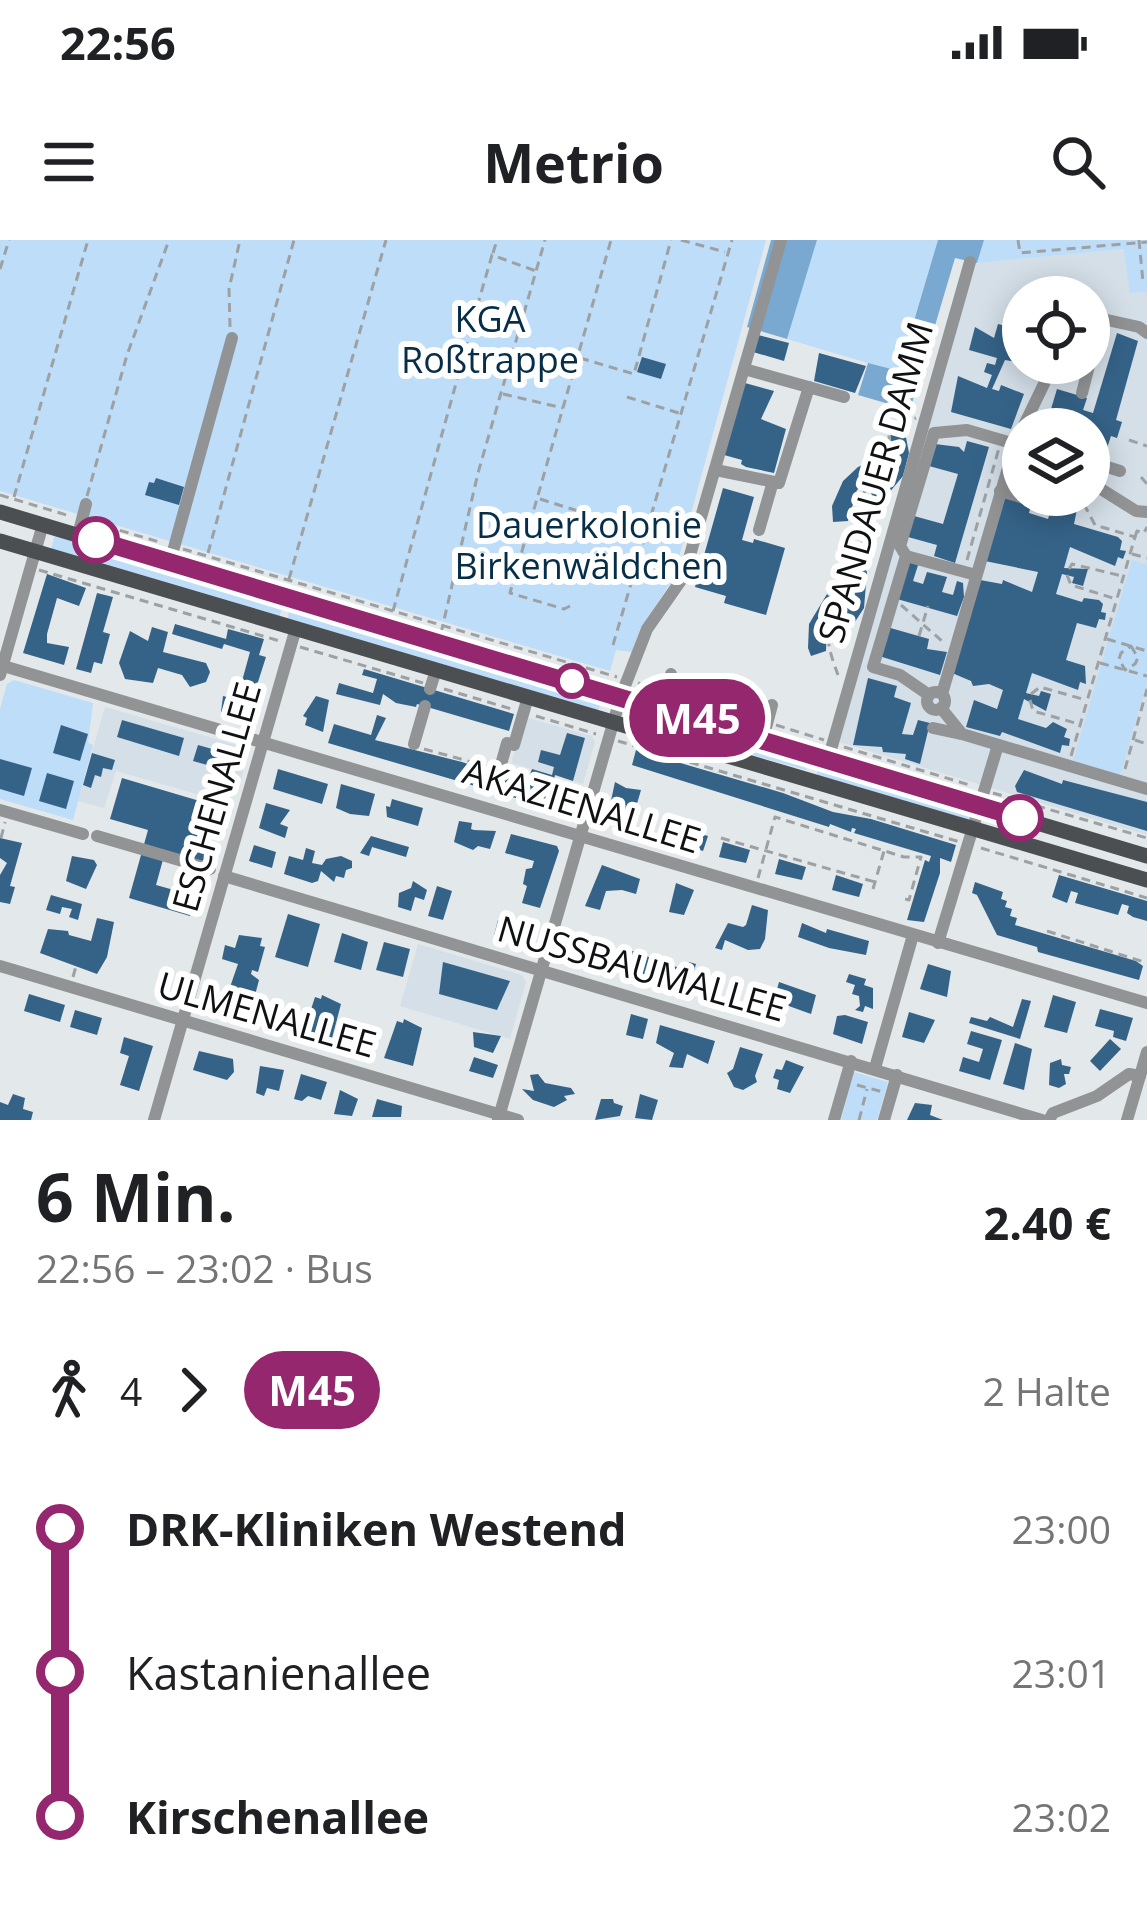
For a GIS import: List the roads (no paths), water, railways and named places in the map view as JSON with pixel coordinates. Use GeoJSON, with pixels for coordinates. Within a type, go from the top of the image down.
{"type":"FeatureCollection","features":[{"type":"Feature","properties":{"kind":"main road"},"geometry":{"type":"LineString","coordinates":[[6,505],[43,524],[80,527],[664,700],[983,798],[1147,856]]}},
{"type":"Feature","properties":{"kind":"main road"},"geometry":{"type":"LineString","coordinates":[[0,541],[36,561],[296,628],[432,681],[613,722],[808,780],[970,839],[1147,880]]}},
{"type":"Feature","properties":{"kind":"street"},"geometry":{"type":"LineString","coordinates":[[498,1117],[613,722],[647,628],[683,576],[781,240]]}},
{"type":"Feature","properties":{"kind":"street","name":"SPANDAUER DAMM"},"geometry":{"type":"LineString","coordinates":[[808,780],[841,719],[970,262]]}},
{"type":"Feature","properties":{"kind":"street"},"geometry":{"type":"LineString","coordinates":[[1110,319],[1147,333]]}},
{"type":"Feature","properties":{"kind":"street"},"geometry":{"type":"LineString","coordinates":[[172,554],[232,338]]}},
{"type":"Feature","properties":{"kind":"street"},"geometry":{"type":"LineString","coordinates":[[744,369],[844,398]]}},
{"type":"Feature","properties":{"kind":"street"},"geometry":{"type":"LineString","coordinates":[[1082,393],[1083,384]]}},
{"type":"Feature","properties":{"kind":"street"},"geometry":{"type":"LineString","coordinates":[[716,470],[778,483],[809,387]]}},
{"type":"Feature","properties":{"kind":"street"},"geometry":{"type":"LineString","coordinates":[[970,573],[906,556],[900,546],[934,433],[967,430],[1002,440]]}},
{"type":"Feature","properties":{"kind":"street"},"geometry":{"type":"LineString","coordinates":[[1120,471],[1095,463],[1093,484],[1136,511],[1147,512]]}},
{"type":"Feature","properties":{"kind":"street"},"geometry":{"type":"LineString","coordinates":[[759,530],[772,484]]}},
{"type":"Feature","properties":{"kind":"street"},"geometry":{"type":"LineString","coordinates":[[937,699],[954,651],[970,573],[1002,484]]}},
{"type":"Feature","properties":{"kind":"street"},"geometry":{"type":"LineString","coordinates":[[80,527],[86,504]]}},
{"type":"Feature","properties":{"kind":"street"},"geometry":{"type":"LineString","coordinates":[[1,668],[36,561],[43,524]]}},
{"type":"Feature","properties":{"kind":"street"},"geometry":{"type":"LineString","coordinates":[[906,556],[872,667],[900,675],[937,699],[962,734]]}},
{"type":"Feature","properties":{"kind":"street","name":"ESCHENALLEE"},"geometry":{"type":"LineString","coordinates":[[154,1120],[296,628]]}},
{"type":"Feature","properties":{"kind":"street","name":"AKAZIENALLEE"},"geometry":{"type":"LineString","coordinates":[[1,668],[1147,1004]]}},
{"type":"Feature","properties":{"kind":"street"},"geometry":{"type":"LineString","coordinates":[[664,700],[671,674]]}},
{"type":"Feature","properties":{"kind":"street"},"geometry":{"type":"LineString","coordinates":[[502,760],[507,742],[514,745],[526,705]]}},
{"type":"Feature","properties":{"kind":"street"},"geometry":{"type":"LineString","coordinates":[[765,731],[772,705]]}},
{"type":"Feature","properties":{"kind":"street"},"geometry":{"type":"LineString","coordinates":[[418,742],[425,706]]}},
{"type":"Feature","properties":{"kind":"street"},"geometry":{"type":"LineString","coordinates":[[933,728],[1147,789]]}},
{"type":"Feature","properties":{"kind":"street"},"geometry":{"type":"LineString","coordinates":[[938,943],[998,745]]}},
{"type":"Feature","properties":{"kind":"street"},"geometry":{"type":"LineString","coordinates":[[3,815],[210,869]]}},
{"type":"Feature","properties":{"kind":"street","name":"NUSSBAUMALLEE"},"geometry":{"type":"LineString","coordinates":[[224,876],[1046,1120],[1097,1096],[1129,1074],[1140,1076]]}},
{"type":"Feature","properties":{"kind":"street"},"geometry":{"type":"LineString","coordinates":[[875,1068],[913,935]]}},
{"type":"Feature","properties":{"kind":"street","name":"ULMENALLEE"},"geometry":{"type":"LineString","coordinates":[[0,967],[518,1120]]}},
{"type":"Feature","properties":{"kind":"street"},"geometry":{"type":"LineString","coordinates":[[1127,1120],[1147,1052]]}},
{"type":"Feature","properties":{"kind":"street"},"geometry":{"type":"LineString","coordinates":[[835,1120],[851,1061]]}},
{"type":"Feature","properties":{"kind":"street"},"geometry":{"type":"LineString","coordinates":[[884,1120],[892,1077]]}},
{"type":"Feature","properties":{"kind":"park label","name":"KGA Roßtrappe"},"geometry":{"type":"Point","coordinates":[490,338]}},
{"type":"Feature","properties":{"kind":"park label","name":"Dauerkolonie Birkenwäldchen"},"geometry":{"type":"Point","coordinates":[589,544]}}]}
